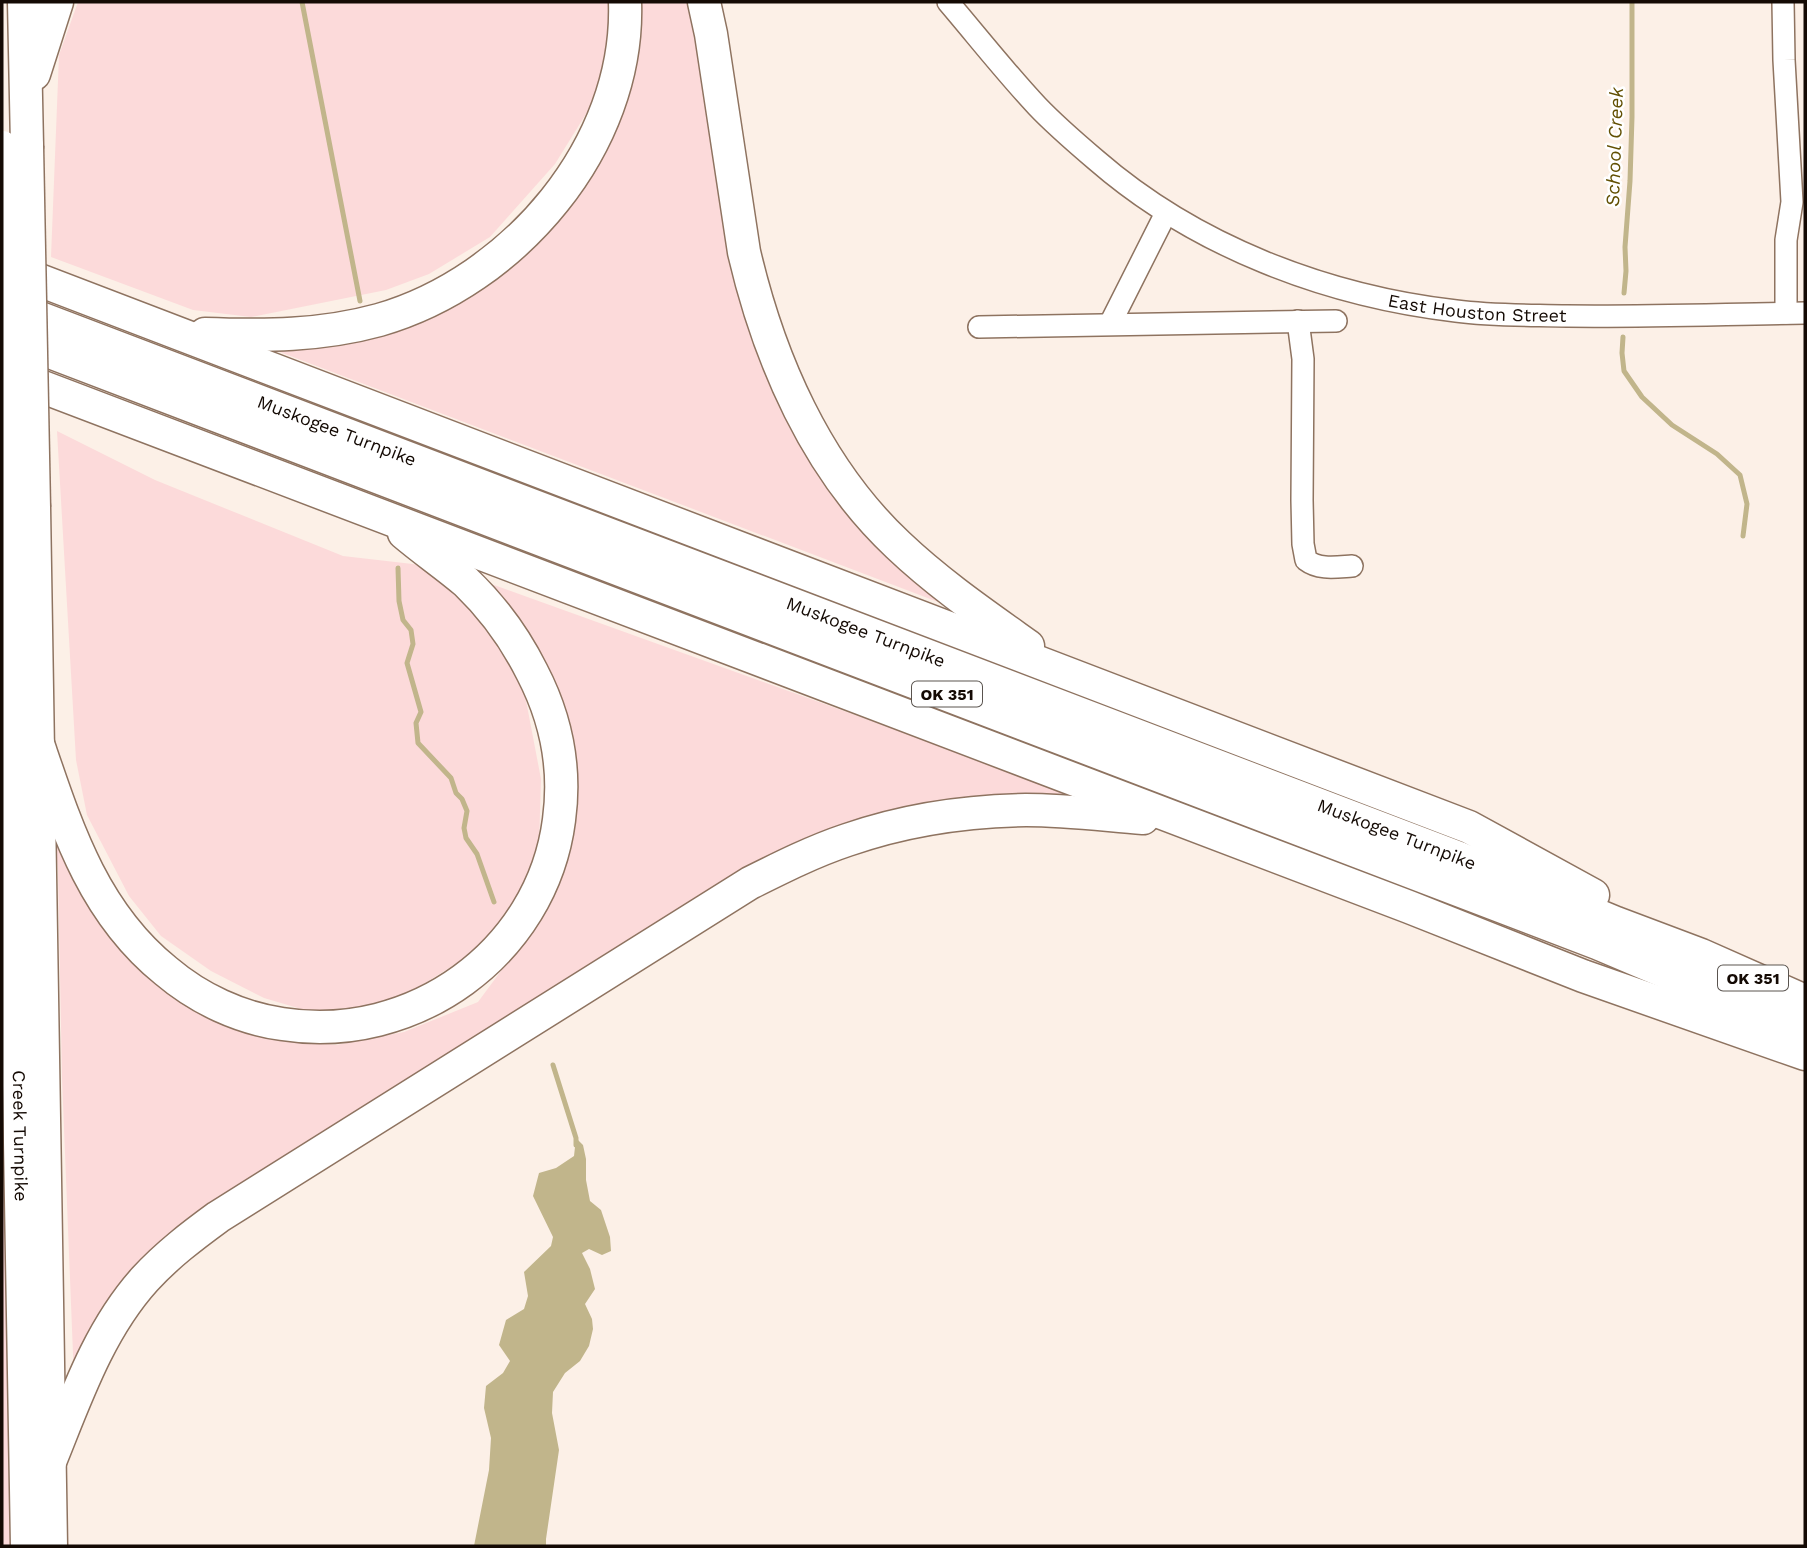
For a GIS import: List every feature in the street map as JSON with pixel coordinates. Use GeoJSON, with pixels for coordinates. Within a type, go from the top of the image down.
{"type":"FeatureCollection","features":[{"type":"Feature","properties":{"kind":"highway","name":"Creek Turnpike"},"geometry":{"type":"LineString","coordinates":[[24,2],[26,98],[10,143],[21,507],[27,1546]]}},
{"type":"Feature","properties":{"kind":"highway"},"geometry":{"type":"LineString","coordinates":[[26,98],[57,2]]}},
{"type":"Feature","properties":{"kind":"highway"},"geometry":{"type":"LineString","coordinates":[[179,333],[286,335],[352,326],[423,303],[481,270],[539,218],[569,179],[595,136],[614,91],[619,70],[625,27],[625,2]]}},
{"type":"Feature","properties":{"kind":"highway"},"geometry":{"type":"LineString","coordinates":[[704,2],[744,252],[760,312],[776,357],[811,431],[841,478],[896,544],[952,592],[1063,671]]}},
{"type":"Feature","properties":{"kind":"highway"},"geometry":{"type":"LineString","coordinates":[[2,266],[1469,827],[1701,955]]}},
{"type":"Feature","properties":{"kind":"highway","name":"Muskogee Turnpike"},"geometry":{"type":"LineString","coordinates":[[2,303],[1459,858],[1701,955],[1805,1001]]}},
{"type":"Feature","properties":{"kind":"highway","name":"Muskogee Turnpike"},"geometry":{"type":"LineString","coordinates":[[2,334],[1585,938],[1805,1031]]}},
{"type":"Feature","properties":{"kind":"highway"},"geometry":{"type":"LineString","coordinates":[[2,371],[1409,907],[1583,976],[1805,1054]]}},
{"type":"Feature","properties":{"kind":"highway"},"geometry":{"type":"LineString","coordinates":[[21,507],[38,744],[51,1546]]}},
{"type":"Feature","properties":{"kind":"highway"},"geometry":{"type":"LineString","coordinates":[[38,744],[66,825],[103,899],[151,957],[203,997],[248,1016],[312,1028],[360,1024],[382,1019],[421,1005],[457,984],[489,958],[518,924],[550,862],[559,821],[559,752],[541,690],[497,618],[465,582],[378,513]]}},
{"type":"Feature","properties":{"kind":"highway"},"geometry":{"type":"LineString","coordinates":[[49,1464],[81,1387],[108,1332],[144,1281],[186,1240],[229,1209],[750,883],[849,839],[933,818],[1027,810],[1182,822]]}},
{"type":"Feature","properties":{"kind":"street","name":"East Houston Street"},"geometry":{"type":"LineString","coordinates":[[948,2],[1038,107],[1097,161],[1166,213],[1284,270],[1359,293],[1415,306],[1457,311],[1508,315],[1616,316],[1796,313]]}},
{"type":"Feature","properties":{"kind":"street"},"geometry":{"type":"LineString","coordinates":[[1783,2],[1798,162],[1786,240],[1796,313]]}},
{"type":"Feature","properties":{"kind":"street"},"geometry":{"type":"LineString","coordinates":[[1793,202],[1805,233]]}},
{"type":"Feature","properties":{"kind":"street"},"geometry":{"type":"LineString","coordinates":[[1110,324],[1166,213]]}},
{"type":"Feature","properties":{"kind":"street"},"geometry":{"type":"LineString","coordinates":[[1298,321],[1303,359],[1302,500],[1306,560],[1312,565],[1327,568],[1352,566]]}},
{"type":"Feature","properties":{"kind":"street"},"geometry":{"type":"LineString","coordinates":[[979,327],[1336,321]]}},
{"type":"Feature","properties":{"kind":"shaded area"},"geometry":{"type":"Polygon","coordinates":[[[78,2],[613,2],[615,10],[594,101],[555,164],[490,237],[429,274],[386,290],[251,317],[193,310],[51,257],[59,55],[78,2]]]}},
{"type":"Feature","properties":{"kind":"shaded area"},"geometry":{"type":"Polygon","coordinates":[[[632,2],[693,2],[796,420],[946,605],[264,346],[387,325],[577,185],[632,2]]]}},
{"type":"Feature","properties":{"kind":"shaded area"},"geometry":{"type":"Polygon","coordinates":[[[57,431],[155,480],[343,556],[430,566],[486,625],[524,690],[541,779],[539,846],[517,901],[473,953],[414,990],[374,1006],[308,1011],[264,998],[211,971],[161,936],[129,896],[87,815],[76,760],[57,431]]]}},
{"type":"Feature","properties":{"kind":"shaded area"},"geometry":{"type":"Polygon","coordinates":[[[480,580],[1089,799],[878,821],[220,1204],[74,1379],[62,1078],[58,871],[54,829],[108,928],[155,982],[251,1033],[336,1045],[404,1032],[478,1002],[518,948],[569,770],[480,580]]]}},
{"type":"Feature","properties":{"kind":"shaded area"},"geometry":{"type":"Polygon","coordinates":[[[2,838],[14,1546],[2,1546],[2,838]]]}},
{"type":"Feature","properties":{"kind":"shaded area"},"geometry":{"type":"Polygon","coordinates":[[[576,1138],[583,1145],[590,1201],[601,1210],[610,1237],[611,1251],[602,1255],[589,1249],[582,1253],[595,1289],[585,1304],[593,1329],[589,1346],[580,1361],[565,1373],[553,1392],[552,1413],[559,1450],[546,1546],[474,1546],[489,1470],[491,1438],[484,1408],[486,1386],[503,1373],[510,1361],[499,1345],[506,1320],[524,1309],[528,1296],[524,1272],[551,1246],[553,1237],[533,1196],[539,1173],[556,1168],[574,1156],[576,1138]]]}},
{"type":"Feature","properties":{"kind":"waterway"},"geometry":{"type":"LineString","coordinates":[[302,2],[360,301]]}},
{"type":"Feature","properties":{"kind":"waterway","name":"School Creek"},"geometry":{"type":"LineString","coordinates":[[1624,293],[1632,117],[1632,2]]}},
{"type":"Feature","properties":{"kind":"waterway","name":"School Creek"},"geometry":{"type":"LineString","coordinates":[[1623,337],[1624,371],[1642,397],[1672,425],[1717,454],[1740,475],[1747,504],[1743,536]]}},
{"type":"Feature","properties":{"kind":"waterway"},"geometry":{"type":"LineString","coordinates":[[398,568],[399,601],[403,620],[411,630],[413,644],[407,663],[421,712],[416,723],[418,743],[451,778],[456,793],[462,799],[467,811],[464,828],[466,838],[477,854],[494,902]]}},
{"type":"Feature","properties":{"kind":"waterway"},"geometry":{"type":"LineString","coordinates":[[553,1065],[576,1145]]}}]}
